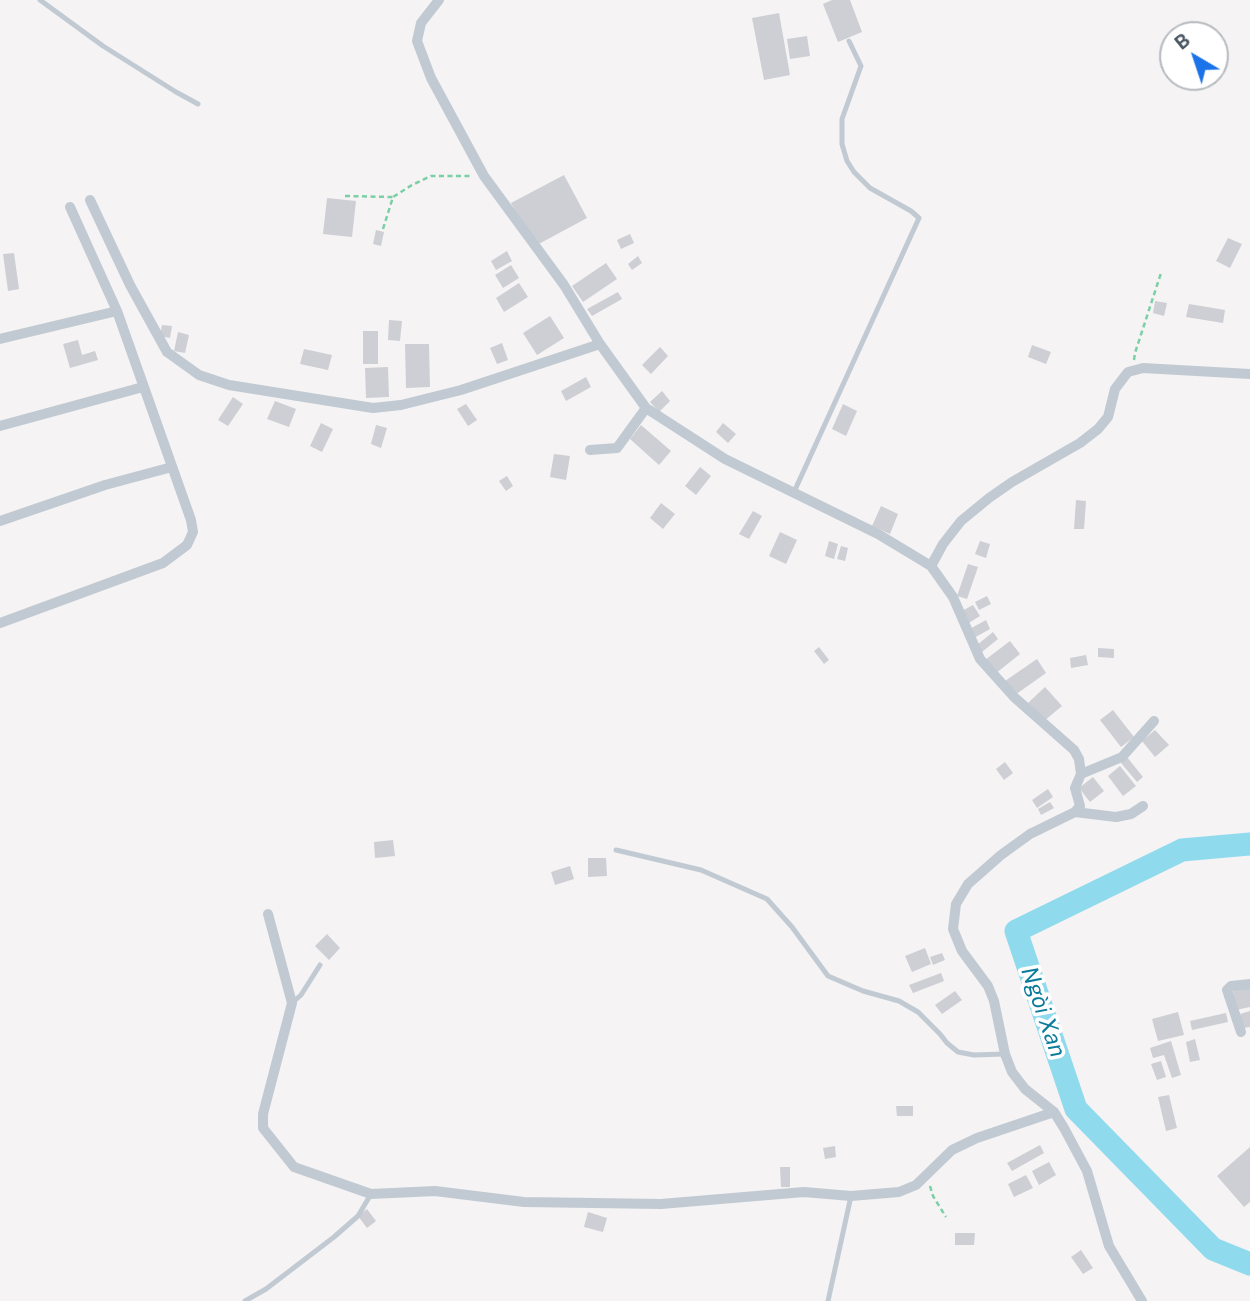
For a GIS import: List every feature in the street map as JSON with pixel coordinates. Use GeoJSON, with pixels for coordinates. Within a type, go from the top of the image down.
{"type":"FeatureCollection","features":[{"type":"Feature","properties":{"kind":"street"},"geometry":{"type":"LineString","coordinates":[[439,0],[421,23],[417,41],[431,78],[484,176],[564,285],[600,344],[646,408],[724,459],[878,534],[931,566],[953,597],[980,659],[1014,697],[1074,750],[1079,759],[1081,774],[1075,788],[1080,806],[1075,812],[1030,834],[968,884],[956,904],[953,921],[957,942],[988,986],[994,1001],[1005,1054],[1016,1079],[1054,1112],[1087,1171],[1114,1256],[1142,1301]]}},
{"type":"Feature","properties":{"kind":"street"},"geometry":{"type":"LineString","coordinates":[[90,200],[130,285],[167,352],[199,375],[229,385],[373,408],[401,405],[461,390],[600,344]]}},
{"type":"Feature","properties":{"kind":"street"},"geometry":{"type":"LineString","coordinates":[[0,623],[163,563],[187,545],[193,532],[117,311],[71,207]]}},
{"type":"Feature","properties":{"kind":"street"},"geometry":{"type":"LineString","coordinates":[[0,339],[117,311]]}},
{"type":"Feature","properties":{"kind":"street"},"geometry":{"type":"LineString","coordinates":[[931,566],[955,529],[989,498],[1080,443],[1097,429],[1108,417],[1115,389],[1128,372],[1143,368],[1250,374]]}},
{"type":"Feature","properties":{"kind":"street"},"geometry":{"type":"LineString","coordinates":[[0,426],[143,387]]}},
{"type":"Feature","properties":{"kind":"street"},"geometry":{"type":"LineString","coordinates":[[590,450],[617,449],[646,408]]}},
{"type":"Feature","properties":{"kind":"street"},"geometry":{"type":"LineString","coordinates":[[0,521],[105,485],[172,467]]}},
{"type":"Feature","properties":{"kind":"street"},"geometry":{"type":"LineString","coordinates":[[1081,774],[1122,757],[1154,721]]}},
{"type":"Feature","properties":{"kind":"street"},"geometry":{"type":"LineString","coordinates":[[1075,812],[1116,817],[1132,814],[1143,806]]}},
{"type":"Feature","properties":{"kind":"street"},"geometry":{"type":"LineString","coordinates":[[268,914],[292,1003],[263,1114],[263,1128],[294,1167],[371,1194],[435,1191],[524,1202],[661,1204],[804,1192],[851,1196],[899,1192],[916,1185],[953,1150],[977,1138],[1054,1112]]}},
{"type":"Feature","properties":{"kind":"street"},"geometry":{"type":"LineString","coordinates":[[1241,1032],[1227,990],[1231,986],[1250,984]]}},
{"type":"Feature","properties":{"kind":"lane"},"geometry":{"type":"LineString","coordinates":[[40,0],[103,46],[198,104]]}},
{"type":"Feature","properties":{"kind":"lane"},"geometry":{"type":"LineString","coordinates":[[794,492],[919,218],[912,211],[870,188],[847,161],[842,144],[842,119],[861,66],[849,41]]}},
{"type":"Feature","properties":{"kind":"lane"},"geometry":{"type":"LineString","coordinates":[[616,850],[701,870],[767,899],[792,927],[828,976],[900,1001],[918,1012],[958,1052],[975,1055],[1005,1054]]}},
{"type":"Feature","properties":{"kind":"lane"},"geometry":{"type":"LineString","coordinates":[[292,1003],[308,986],[320,965]]}},
{"type":"Feature","properties":{"kind":"lane"},"geometry":{"type":"LineString","coordinates":[[245,1301],[266,1289],[334,1237],[358,1216],[371,1194]]}},
{"type":"Feature","properties":{"kind":"lane"},"geometry":{"type":"LineString","coordinates":[[828,1301],[851,1196]]}},
{"type":"Feature","properties":{"kind":"path"},"geometry":{"type":"LineString","coordinates":[[345,196],[393,197],[431,176],[484,176]]}},
{"type":"Feature","properties":{"kind":"path"},"geometry":{"type":"LineString","coordinates":[[383,229],[393,197]]}},
{"type":"Feature","properties":{"kind":"path"},"geometry":{"type":"LineString","coordinates":[[1128,372],[1161,273]]}},
{"type":"Feature","properties":{"kind":"path"},"geometry":{"type":"LineString","coordinates":[[930,1172],[933,1196],[946,1217]]}},
{"type":"Feature","properties":{"kind":"building"},"geometry":{"type":"Polygon","coordinates":[[[832,0],[850,0],[862,32],[838,42],[823,4],[832,0]]]}},
{"type":"Feature","properties":{"kind":"building"},"geometry":{"type":"Polygon","coordinates":[[[779,13],[790,75],[764,80],[752,18],[779,13]]]}},
{"type":"Feature","properties":{"kind":"building"},"geometry":{"type":"Polygon","coordinates":[[[807,36],[810,56],[790,59],[787,39],[807,36]]]}},
{"type":"Feature","properties":{"kind":"building"},"geometry":{"type":"Polygon","coordinates":[[[564,175],[587,218],[535,246],[511,203],[564,175]]]}},
{"type":"Feature","properties":{"kind":"building"},"geometry":{"type":"Polygon","coordinates":[[[327,198],[356,201],[352,237],[323,234],[327,198]]]}},
{"type":"Feature","properties":{"kind":"building"},"geometry":{"type":"Polygon","coordinates":[[[376,230],[384,232],[381,246],[373,244],[376,230]]]}},
{"type":"Feature","properties":{"kind":"building"},"geometry":{"type":"Polygon","coordinates":[[[630,234],[634,243],[621,249],[617,240],[630,234]]]}},
{"type":"Feature","properties":{"kind":"building"},"geometry":{"type":"Polygon","coordinates":[[[1228,238],[1242,244],[1230,268],[1216,261],[1228,238]]]}},
{"type":"Feature","properties":{"kind":"building"},"geometry":{"type":"Polygon","coordinates":[[[507,251],[512,261],[496,270],[491,261],[507,251]]]}},
{"type":"Feature","properties":{"kind":"building"},"geometry":{"type":"Polygon","coordinates":[[[14,253],[19,289],[8,291],[3,254],[14,253]]]}},
{"type":"Feature","properties":{"kind":"building"},"geometry":{"type":"Polygon","coordinates":[[[638,256],[642,263],[632,270],[628,264],[638,256]]]}},
{"type":"Feature","properties":{"kind":"building"},"geometry":{"type":"Polygon","coordinates":[[[606,263],[617,279],[583,302],[572,286],[606,263]]]}},
{"type":"Feature","properties":{"kind":"building"},"geometry":{"type":"Polygon","coordinates":[[[511,265],[519,278],[503,288],[495,275],[511,265]]]}},
{"type":"Feature","properties":{"kind":"building"},"geometry":{"type":"Polygon","coordinates":[[[519,283],[528,297],[504,312],[496,298],[519,283]]]}},
{"type":"Feature","properties":{"kind":"building"},"geometry":{"type":"Polygon","coordinates":[[[618,292],[622,299],[592,316],[587,309],[618,292]]]}},
{"type":"Feature","properties":{"kind":"building"},"geometry":{"type":"Polygon","coordinates":[[[1155,301],[1167,303],[1164,316],[1153,313],[1155,301]]]}},
{"type":"Feature","properties":{"kind":"building"},"geometry":{"type":"Polygon","coordinates":[[[1189,304],[1225,310],[1223,323],[1186,317],[1189,304]]]}},
{"type":"Feature","properties":{"kind":"building"},"geometry":{"type":"Polygon","coordinates":[[[550,316],[564,338],[537,355],[523,333],[550,316]]]}},
{"type":"Feature","properties":{"kind":"building"},"geometry":{"type":"Polygon","coordinates":[[[389,320],[402,321],[400,341],[388,340],[389,320]]]}},
{"type":"Feature","properties":{"kind":"building"},"geometry":{"type":"Polygon","coordinates":[[[162,325],[172,326],[170,338],[160,336],[162,325]]]}},
{"type":"Feature","properties":{"kind":"building"},"geometry":{"type":"Polygon","coordinates":[[[363,331],[378,331],[378,364],[363,364],[363,331]]]}},
{"type":"Feature","properties":{"kind":"building"},"geometry":{"type":"Polygon","coordinates":[[[178,332],[189,335],[185,353],[174,351],[178,332]]]}},
{"type":"Feature","properties":{"kind":"building"},"geometry":{"type":"Polygon","coordinates":[[[78,340],[82,355],[95,351],[98,360],[70,368],[63,344],[78,340]]]}},
{"type":"Feature","properties":{"kind":"building"},"geometry":{"type":"Polygon","coordinates":[[[502,343],[508,360],[497,364],[490,348],[502,343]]]}},
{"type":"Feature","properties":{"kind":"building"},"geometry":{"type":"Polygon","coordinates":[[[405,344],[429,344],[430,387],[406,388],[405,344]]]}},
{"type":"Feature","properties":{"kind":"building"},"geometry":{"type":"Polygon","coordinates":[[[1032,345],[1051,352],[1046,364],[1028,357],[1032,345]]]}},
{"type":"Feature","properties":{"kind":"building"},"geometry":{"type":"Polygon","coordinates":[[[660,347],[668,356],[651,374],[642,365],[660,347]]]}},
{"type":"Feature","properties":{"kind":"building"},"geometry":{"type":"Polygon","coordinates":[[[304,349],[332,355],[328,370],[300,364],[304,349]]]}},
{"type":"Feature","properties":{"kind":"building"},"geometry":{"type":"Polygon","coordinates":[[[388,367],[389,397],[366,398],[365,368],[388,367]]]}},
{"type":"Feature","properties":{"kind":"building"},"geometry":{"type":"Polygon","coordinates":[[[586,377],[591,387],[566,401],[561,391],[586,377]]]}},
{"type":"Feature","properties":{"kind":"building"},"geometry":{"type":"Polygon","coordinates":[[[662,391],[670,401],[659,412],[650,402],[662,391]]]}},
{"type":"Feature","properties":{"kind":"building"},"geometry":{"type":"Polygon","coordinates":[[[233,397],[243,404],[228,426],[218,420],[233,397]]]}},
{"type":"Feature","properties":{"kind":"building"},"geometry":{"type":"Polygon","coordinates":[[[275,401],[296,409],[289,427],[267,419],[275,401]]]}},
{"type":"Feature","properties":{"kind":"building"},"geometry":{"type":"Polygon","coordinates":[[[466,404],[477,420],[468,426],[457,409],[466,404]]]}},
{"type":"Feature","properties":{"kind":"building"},"geometry":{"type":"Polygon","coordinates":[[[843,404],[857,411],[846,436],[832,429],[843,404]]]}},
{"type":"Feature","properties":{"kind":"building"},"geometry":{"type":"Polygon","coordinates":[[[321,423],[333,429],[322,452],[310,446],[321,423]]]}},
{"type":"Feature","properties":{"kind":"building"},"geometry":{"type":"Polygon","coordinates":[[[723,423],[736,434],[728,443],[716,432],[723,423]]]}},
{"type":"Feature","properties":{"kind":"building"},"geometry":{"type":"Polygon","coordinates":[[[376,425],[387,428],[381,448],[371,444],[376,425]]]}},
{"type":"Feature","properties":{"kind":"building"},"geometry":{"type":"Polygon","coordinates":[[[641,425],[671,451],[659,465],[630,439],[641,425]]]}},
{"type":"Feature","properties":{"kind":"building"},"geometry":{"type":"Polygon","coordinates":[[[554,454],[570,456],[566,480],[550,477],[554,454]]]}},
{"type":"Feature","properties":{"kind":"building"},"geometry":{"type":"Polygon","coordinates":[[[700,467],[711,476],[696,495],[685,486],[700,467]]]}},
{"type":"Feature","properties":{"kind":"building"},"geometry":{"type":"Polygon","coordinates":[[[507,476],[513,486],[506,491],[499,481],[507,476]]]}},
{"type":"Feature","properties":{"kind":"building"},"geometry":{"type":"Polygon","coordinates":[[[1076,500],[1086,501],[1084,529],[1074,529],[1076,500]]]}},
{"type":"Feature","properties":{"kind":"building"},"geometry":{"type":"Polygon","coordinates":[[[661,503],[675,514],[663,529],[650,518],[661,503]]]}},
{"type":"Feature","properties":{"kind":"building"},"geometry":{"type":"Polygon","coordinates":[[[881,506],[898,514],[890,534],[872,526],[881,506]]]}},
{"type":"Feature","properties":{"kind":"building"},"geometry":{"type":"Polygon","coordinates":[[[753,511],[762,516],[749,539],[739,534],[753,511]]]}},
{"type":"Feature","properties":{"kind":"building"},"geometry":{"type":"Polygon","coordinates":[[[780,532],[797,540],[786,564],[769,556],[780,532]]]}},
{"type":"Feature","properties":{"kind":"building"},"geometry":{"type":"Polygon","coordinates":[[[829,541],[838,544],[834,559],[825,556],[829,541]]]}},
{"type":"Feature","properties":{"kind":"building"},"geometry":{"type":"Polygon","coordinates":[[[980,541],[990,544],[986,558],[975,554],[980,541]]]}},
{"type":"Feature","properties":{"kind":"building"},"geometry":{"type":"Polygon","coordinates":[[[841,546],[848,548],[845,561],[837,559],[841,546]]]}},
{"type":"Feature","properties":{"kind":"building"},"geometry":{"type":"Polygon","coordinates":[[[968,564],[978,567],[967,599],[957,596],[968,564]]]}},
{"type":"Feature","properties":{"kind":"building"},"geometry":{"type":"Polygon","coordinates":[[[987,596],[991,604],[979,610],[975,602],[987,596]]]}},
{"type":"Feature","properties":{"kind":"building"},"geometry":{"type":"Polygon","coordinates":[[[973,605],[980,616],[967,624],[960,612],[973,605]]]}},
{"type":"Feature","properties":{"kind":"building"},"geometry":{"type":"Polygon","coordinates":[[[986,620],[990,629],[972,639],[968,630],[986,620]]]}},
{"type":"Feature","properties":{"kind":"building"},"geometry":{"type":"Polygon","coordinates":[[[993,632],[998,639],[982,652],[977,645],[993,632]]]}},
{"type":"Feature","properties":{"kind":"building"},"geometry":{"type":"Polygon","coordinates":[[[1010,641],[1020,654],[995,674],[985,660],[1010,641]]]}},
{"type":"Feature","properties":{"kind":"building"},"geometry":{"type":"Polygon","coordinates":[[[819,647],[829,660],[824,664],[814,651],[819,647]]]}},
{"type":"Feature","properties":{"kind":"building"},"geometry":{"type":"Polygon","coordinates":[[[1098,648],[1114,649],[1114,658],[1098,657],[1098,648]]]}},
{"type":"Feature","properties":{"kind":"building"},"geometry":{"type":"Polygon","coordinates":[[[1086,655],[1088,665],[1071,668],[1070,658],[1086,655]]]}},
{"type":"Feature","properties":{"kind":"building"},"geometry":{"type":"Polygon","coordinates":[[[1037,659],[1046,673],[1015,695],[1005,681],[1037,659]]]}},
{"type":"Feature","properties":{"kind":"building"},"geometry":{"type":"Polygon","coordinates":[[[1045,687],[1062,706],[1044,721],[1028,703],[1045,687]]]}},
{"type":"Feature","properties":{"kind":"building"},"geometry":{"type":"Polygon","coordinates":[[[1113,710],[1134,737],[1121,747],[1100,720],[1113,710]]]}},
{"type":"Feature","properties":{"kind":"building"},"geometry":{"type":"Polygon","coordinates":[[[1155,730],[1169,745],[1155,757],[1142,741],[1155,730]]]}},
{"type":"Feature","properties":{"kind":"building"},"geometry":{"type":"Polygon","coordinates":[[[1127,757],[1143,777],[1137,782],[1121,763],[1127,757]]]}},
{"type":"Feature","properties":{"kind":"building"},"geometry":{"type":"Polygon","coordinates":[[[1005,762],[1013,773],[1004,780],[996,769],[1005,762]]]}},
{"type":"Feature","properties":{"kind":"building"},"geometry":{"type":"Polygon","coordinates":[[[1120,766],[1136,786],[1123,796],[1108,776],[1120,766]]]}},
{"type":"Feature","properties":{"kind":"building"},"geometry":{"type":"Polygon","coordinates":[[[1093,777],[1104,791],[1090,802],[1079,788],[1093,777]]]}},
{"type":"Feature","properties":{"kind":"building"},"geometry":{"type":"Polygon","coordinates":[[[1048,789],[1053,797],[1037,808],[1032,800],[1048,789]]]}},
{"type":"Feature","properties":{"kind":"building"},"geometry":{"type":"Polygon","coordinates":[[[1050,802],[1054,808],[1041,815],[1038,809],[1050,802]]]}},
{"type":"Feature","properties":{"kind":"building"},"geometry":{"type":"Polygon","coordinates":[[[393,840],[395,856],[375,858],[374,842],[393,840]]]}},
{"type":"Feature","properties":{"kind":"building"},"geometry":{"type":"Polygon","coordinates":[[[588,858],[606,858],[607,876],[588,877],[588,858]]]}},
{"type":"Feature","properties":{"kind":"building"},"geometry":{"type":"Polygon","coordinates":[[[570,866],[574,879],[555,885],[551,872],[570,866]]]}},
{"type":"Feature","properties":{"kind":"building"},"geometry":{"type":"Polygon","coordinates":[[[327,934],[340,948],[329,960],[315,946],[327,934]]]}},
{"type":"Feature","properties":{"kind":"building"},"geometry":{"type":"Polygon","coordinates":[[[925,948],[931,964],[912,972],[905,956],[925,948]]]}},
{"type":"Feature","properties":{"kind":"building"},"geometry":{"type":"Polygon","coordinates":[[[942,953],[945,960],[933,965],[930,957],[942,953]]]}},
{"type":"Feature","properties":{"kind":"building"},"geometry":{"type":"Polygon","coordinates":[[[941,973],[944,981],[913,993],[909,985],[941,973]]]}},
{"type":"Feature","properties":{"kind":"building"},"geometry":{"type":"Polygon","coordinates":[[[1250,988],[1250,1007],[1236,1010],[1233,990],[1250,988]]]}},
{"type":"Feature","properties":{"kind":"building"},"geometry":{"type":"Polygon","coordinates":[[[955,991],[962,1000],[942,1014],[935,1005],[955,991]]]}},
{"type":"Feature","properties":{"kind":"building"},"geometry":{"type":"Polygon","coordinates":[[[1250,1011],[1250,1027],[1243,1028],[1240,1014],[1250,1011]]]}},
{"type":"Feature","properties":{"kind":"building"},"geometry":{"type":"Polygon","coordinates":[[[1178,1012],[1184,1035],[1158,1041],[1152,1019],[1178,1012]]]}},
{"type":"Feature","properties":{"kind":"building"},"geometry":{"type":"Polygon","coordinates":[[[1226,1013],[1228,1022],[1192,1030],[1190,1021],[1226,1013]]]}},
{"type":"Feature","properties":{"kind":"building"},"geometry":{"type":"Polygon","coordinates":[[[1195,1039],[1200,1060],[1190,1062],[1186,1042],[1195,1039]]]}},
{"type":"Feature","properties":{"kind":"building"},"geometry":{"type":"Polygon","coordinates":[[[1171,1041],[1181,1075],[1172,1078],[1164,1055],[1153,1058],[1150,1048],[1171,1041]]]}},
{"type":"Feature","properties":{"kind":"building"},"geometry":{"type":"Polygon","coordinates":[[[1161,1061],[1166,1077],[1157,1080],[1151,1064],[1161,1061]]]}},
{"type":"Feature","properties":{"kind":"building"},"geometry":{"type":"Polygon","coordinates":[[[1169,1095],[1177,1128],[1166,1131],[1158,1097],[1169,1095]]]}},
{"type":"Feature","properties":{"kind":"building"},"geometry":{"type":"Polygon","coordinates":[[[896,1106],[913,1106],[913,1116],[897,1116],[896,1106]]]}},
{"type":"Feature","properties":{"kind":"building"},"geometry":{"type":"Polygon","coordinates":[[[1040,1145],[1044,1153],[1012,1171],[1007,1163],[1040,1145]]]}},
{"type":"Feature","properties":{"kind":"building"},"geometry":{"type":"Polygon","coordinates":[[[835,1146],[836,1157],[825,1159],[823,1148],[835,1146]]]}},
{"type":"Feature","properties":{"kind":"building"},"geometry":{"type":"Polygon","coordinates":[[[1250,1147],[1250,1202],[1244,1207],[1217,1176],[1250,1147]]]}},
{"type":"Feature","properties":{"kind":"building"},"geometry":{"type":"Polygon","coordinates":[[[1049,1162],[1056,1175],[1039,1185],[1032,1171],[1049,1162]]]}},
{"type":"Feature","properties":{"kind":"building"},"geometry":{"type":"Polygon","coordinates":[[[780,1167],[790,1167],[790,1187],[781,1187],[780,1167]]]}},
{"type":"Feature","properties":{"kind":"building"},"geometry":{"type":"Polygon","coordinates":[[[1026,1175],[1033,1188],[1014,1197],[1008,1184],[1026,1175]]]}},
{"type":"Feature","properties":{"kind":"building"},"geometry":{"type":"Polygon","coordinates":[[[367,1209],[376,1221],[367,1228],[358,1216],[367,1209]]]}},
{"type":"Feature","properties":{"kind":"building"},"geometry":{"type":"Polygon","coordinates":[[[588,1212],[607,1218],[603,1232],[584,1227],[588,1212]]]}},
{"type":"Feature","properties":{"kind":"building"},"geometry":{"type":"Polygon","coordinates":[[[955,1233],[975,1233],[974,1245],[955,1245],[955,1233]]]}},
{"type":"Feature","properties":{"kind":"building"},"geometry":{"type":"Polygon","coordinates":[[[1081,1250],[1093,1268],[1083,1274],[1071,1257],[1081,1250]]]}},
{"type":"Feature","properties":{"kind":"waterway","name":"Ngòi Xan"},"geometry":{"type":"LineString","coordinates":[[1250,844],[1182,850],[1016,931],[1076,1109],[1213,1249],[1250,1264]]}}]}
